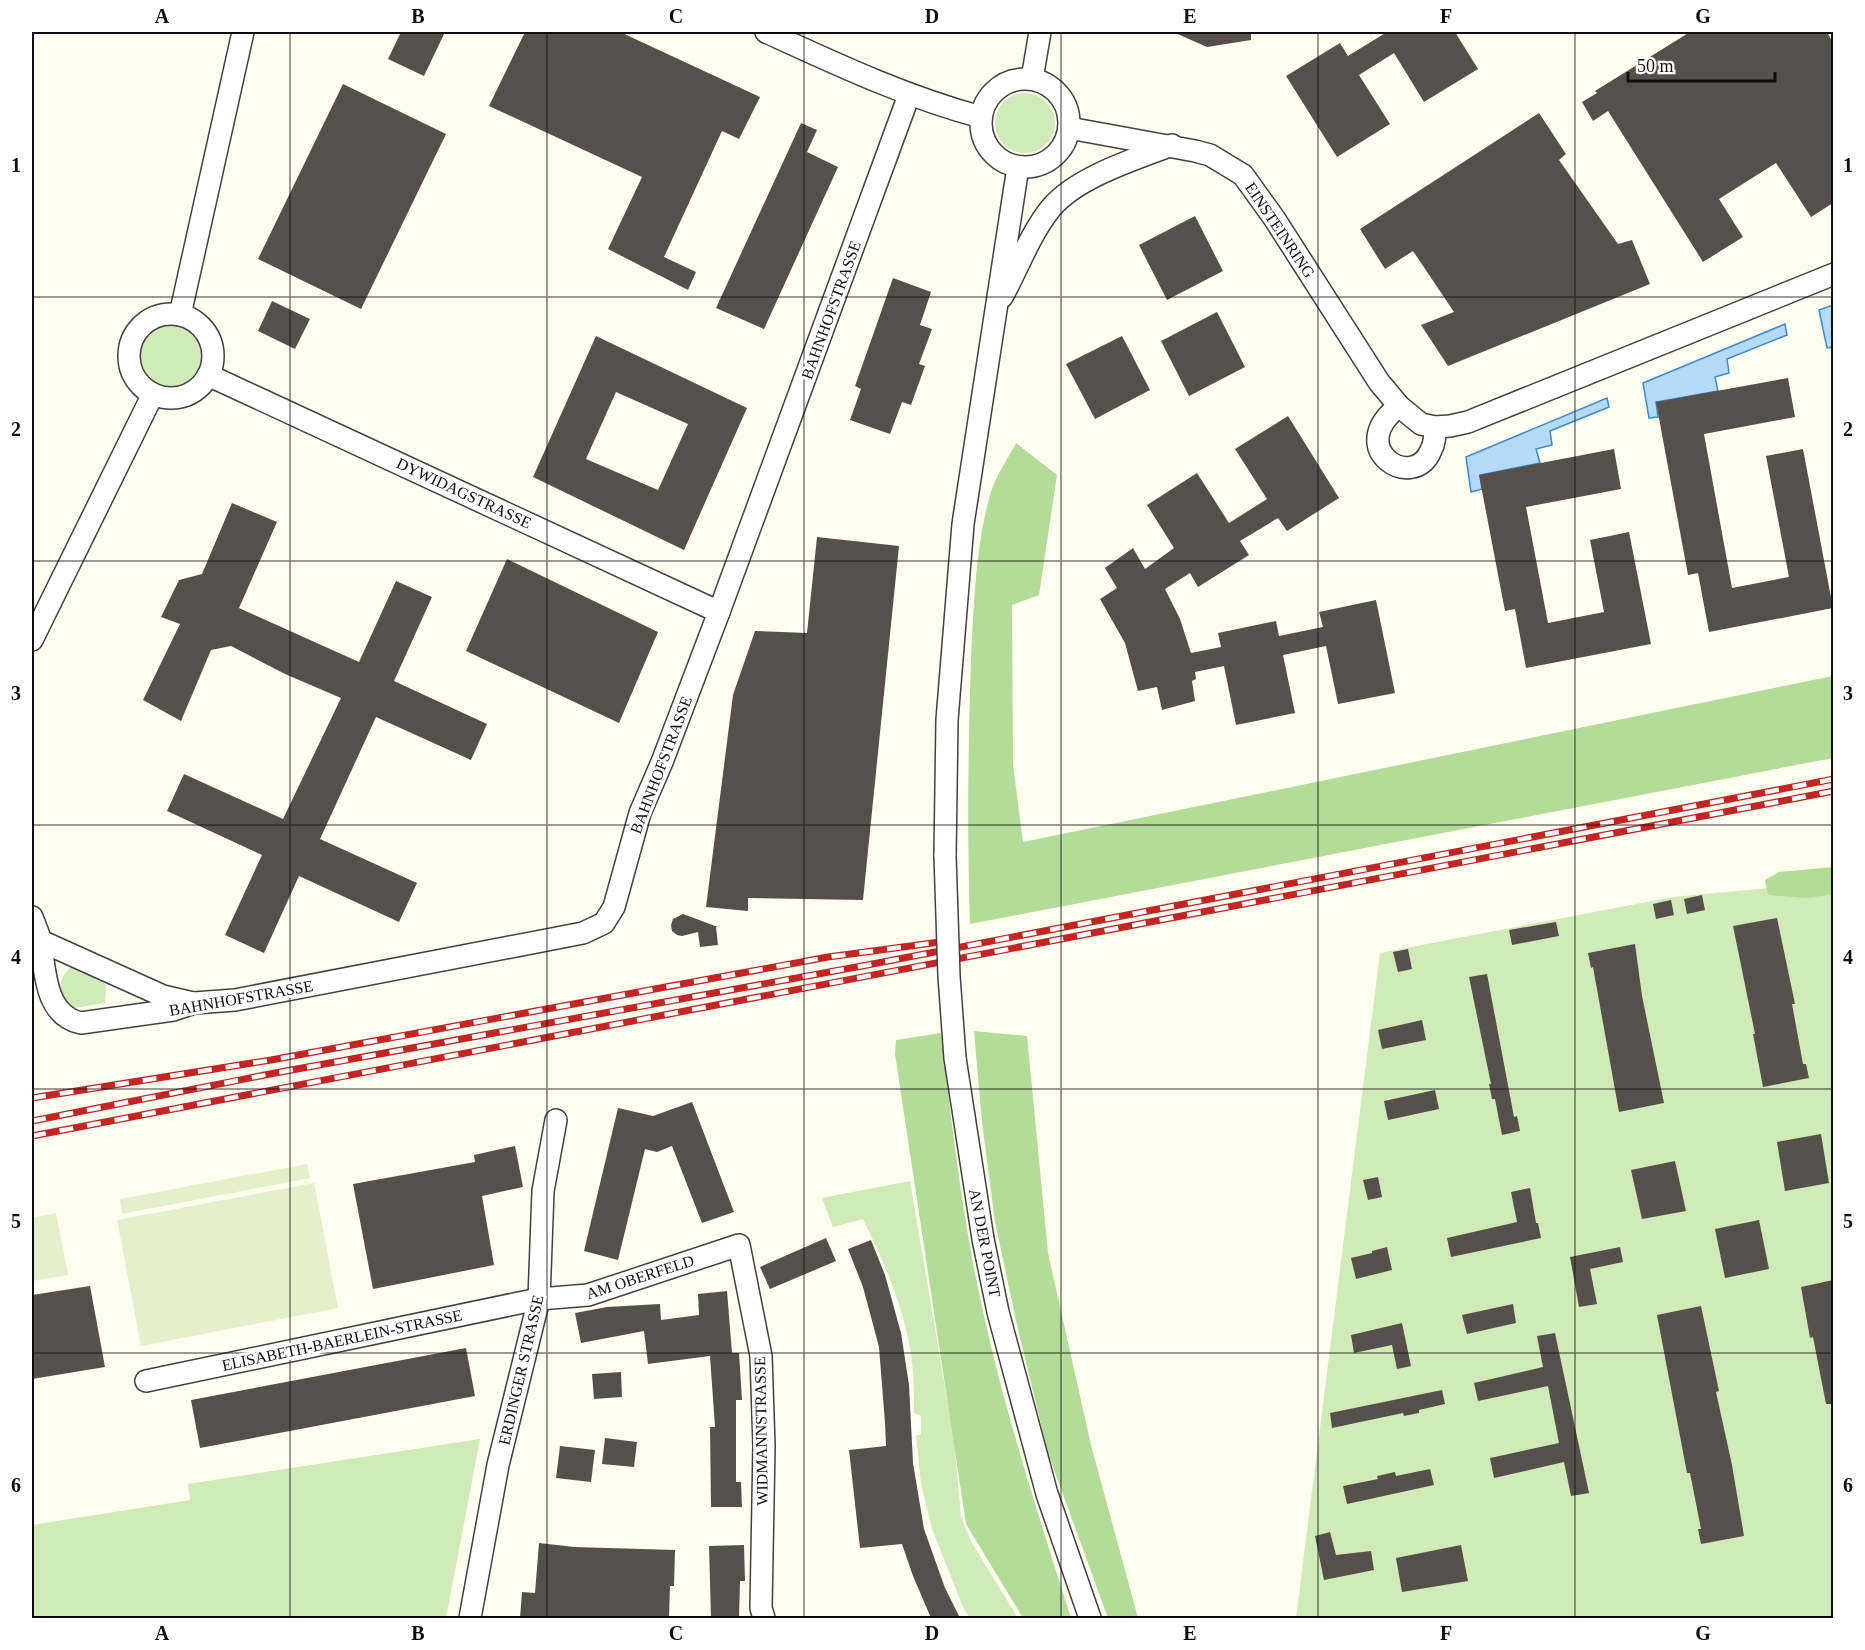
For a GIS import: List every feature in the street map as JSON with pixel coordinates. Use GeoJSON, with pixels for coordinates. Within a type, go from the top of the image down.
{"type":"FeatureCollection","features":[{"type":"Feature","properties":{"kind":"street"},"geometry":{"type":"LineString","coordinates":[[180,315],[243,32]]}},
{"type":"Feature","properties":{"kind":"street"},"geometry":{"type":"LineString","coordinates":[[766,32],[875,82],[981,117]]}},
{"type":"Feature","properties":{"kind":"street"},"geometry":{"type":"LineString","coordinates":[[1032,79],[1040,32]]}},
{"type":"Feature","properties":{"kind":"street"},"geometry":{"type":"LineString","coordinates":[[1032,79],[1043,82],[1061,96],[1066,106],[1069,128],[1066,140],[1052,158],[1030,167],[1018,166],[997,158],[990,149],[984,140],[981,117],[990,96],[999,87],[1009,81],[1032,79]]}},
{"type":"Feature","properties":{"kind":"street","name":"BAHNHOFSTRASSE"},"geometry":{"type":"LineString","coordinates":[[41,942],[42,962],[54,1003],[68,1020],[81,1023],[173,1010],[194,1004],[235,1000],[583,933],[604,923],[614,907],[640,813],[662,762],[719,612],[909,95]]}},
{"type":"Feature","properties":{"kind":"street","name":"EINSTEINRING"},"geometry":{"type":"LineString","coordinates":[[1069,128],[1173,145],[1210,155],[1244,175],[1379,382],[1399,406],[1421,424],[1435,427]]}},
{"type":"Feature","properties":{"kind":"street"},"geometry":{"type":"LineString","coordinates":[[995,310],[1038,226],[1053,206],[1086,181],[1173,145]]}},
{"type":"Feature","properties":{"kind":"street","name":"AN DER POINT"},"geometry":{"type":"LineString","coordinates":[[1018,166],[963,524],[947,720],[945,856],[949,965],[956,1058],[983,1239],[999,1312],[1047,1494],[1089,1618]]}},
{"type":"Feature","properties":{"kind":"street"},"geometry":{"type":"LineString","coordinates":[[1399,406],[1383,421],[1377,435],[1379,450],[1383,457],[1395,466],[1410,467],[1423,462],[1432,449],[1435,427],[1468,422],[1833,274]]}},
{"type":"Feature","properties":{"kind":"street"},"geometry":{"type":"LineString","coordinates":[[160,315],[180,315],[199,325],[207,333],[213,354],[208,375],[201,386],[190,393],[178,397],[153,394],[138,381],[132,372],[129,363],[131,342],[142,325],[150,319],[160,315]]}},
{"type":"Feature","properties":{"kind":"street","name":"DYWIDAGSTRASSE"},"geometry":{"type":"LineString","coordinates":[[208,375],[719,612]]}},
{"type":"Feature","properties":{"kind":"street"},"geometry":{"type":"LineString","coordinates":[[32,640],[153,394]]}},
{"type":"Feature","properties":{"kind":"street"},"geometry":{"type":"LineString","coordinates":[[32,917],[41,942],[163,996],[194,1004]]}},
{"type":"Feature","properties":{"kind":"street","name":"ERDINGER STRASSE"},"geometry":{"type":"LineString","coordinates":[[470,1618],[498,1465],[539,1299],[543,1191],[556,1120]]}},
{"type":"Feature","properties":{"kind":"street","name":"AM OBERFELD"},"geometry":{"type":"LineString","coordinates":[[539,1299],[588,1295],[739,1245]]}},
{"type":"Feature","properties":{"kind":"street","name":"WIDMANNSTRASSE"},"geometry":{"type":"LineString","coordinates":[[739,1245],[761,1356],[764,1446],[761,1608],[764,1618]]}},
{"type":"Feature","properties":{"kind":"street","name":"ELISABETH-BAERLEIN-STRASSE"},"geometry":{"type":"LineString","coordinates":[[146,1381],[539,1299]]}},
{"type":"Feature","properties":{"kind":"green space"},"geometry":{"type":"Polygon","coordinates":[[[1025,93],[1037,95],[1050,106],[1055,123],[1053,135],[1042,148],[1025,153],[1013,151],[1000,140],[995,123],[997,111],[1008,98],[1025,93]]]}},
{"type":"Feature","properties":{"kind":"green space"},"geometry":{"type":"Polygon","coordinates":[[[171,322],[184,324],[199,337],[204,355],[202,368],[189,383],[171,388],[158,386],[143,373],[138,355],[140,342],[153,327],[171,322]]]}},
{"type":"Feature","properties":{"kind":"green space"},"geometry":{"type":"Polygon","coordinates":[[[1016,443],[1057,475],[1039,595],[1012,605],[1013,765],[1023,842],[1833,676],[1833,758],[970,924],[969,726],[976,575],[991,492],[1016,443]]]}},
{"type":"Feature","properties":{"kind":"green space"},"geometry":{"type":"Polygon","coordinates":[[[1833,867],[1833,894],[1808,898],[1768,895],[1765,880],[1779,872],[1833,867]]]}},
{"type":"Feature","properties":{"kind":"green space"},"geometry":{"type":"Polygon","coordinates":[[[1833,882],[1833,1618],[1296,1618],[1380,953],[1673,897],[1833,882]]]}},
{"type":"Feature","properties":{"kind":"green space"},"geometry":{"type":"Polygon","coordinates":[[[72,966],[103,980],[106,987],[105,1003],[67,1009],[60,986],[63,976],[72,966]]]}},
{"type":"Feature","properties":{"kind":"green space"},"geometry":{"type":"Polygon","coordinates":[[[974,1031],[1027,1036],[1048,1253],[1091,1445],[1138,1618],[1108,1618],[1048,1453],[995,1222],[982,1122],[974,1031]]]}},
{"type":"Feature","properties":{"kind":"green space"},"geometry":{"type":"Polygon","coordinates":[[[941,1033],[963,1206],[982,1308],[1017,1442],[1071,1618],[1023,1618],[966,1524],[895,1054],[896,1040],[941,1033]]]}},
{"type":"Feature","properties":{"kind":"green space"},"geometry":{"type":"Polygon","coordinates":[[[307,1164],[310,1178],[122,1214],[120,1199],[307,1164]]]}},
{"type":"Feature","properties":{"kind":"green space"},"geometry":{"type":"Polygon","coordinates":[[[910,1181],[954,1441],[961,1517],[972,1543],[1018,1618],[970,1618],[963,1607],[932,1529],[921,1484],[916,1436],[921,1434],[921,1416],[914,1413],[909,1343],[894,1289],[863,1219],[833,1227],[822,1198],[910,1181]]]}},
{"type":"Feature","properties":{"kind":"green space"},"geometry":{"type":"Polygon","coordinates":[[[314,1183],[338,1308],[141,1346],[117,1220],[314,1183]]]}},
{"type":"Feature","properties":{"kind":"green space"},"geometry":{"type":"Polygon","coordinates":[[[56,1213],[68,1275],[32,1281],[32,1218],[56,1213]]]}},
{"type":"Feature","properties":{"kind":"green space"},"geometry":{"type":"Polygon","coordinates":[[[480,1439],[446,1618],[32,1618],[32,1525],[190,1500],[188,1484],[480,1439]]]}},
{"type":"Feature","properties":{"kind":"water"},"geometry":{"type":"Polygon","coordinates":[[[1833,305],[1833,347],[1827,348],[1819,310],[1833,305]]]}},
{"type":"Feature","properties":{"kind":"water"},"geometry":{"type":"Polygon","coordinates":[[[1785,324],[1787,335],[1727,359],[1729,373],[1715,377],[1718,391],[1656,402],[1658,417],[1649,418],[1643,383],[1785,324]]]}},
{"type":"Feature","properties":{"kind":"water"},"geometry":{"type":"Polygon","coordinates":[[[1607,398],[1609,407],[1550,431],[1552,445],[1536,449],[1540,463],[1480,475],[1482,489],[1471,492],[1466,457],[1607,398]]]}},
{"type":"Feature","properties":{"kind":"building"},"geometry":{"type":"Polygon","coordinates":[[[401,32],[445,32],[424,76],[388,59],[401,32]]]}},
{"type":"Feature","properties":{"kind":"building"},"geometry":{"type":"Polygon","coordinates":[[[525,32],[620,32],[760,97],[739,139],[722,131],[664,257],[696,272],[688,290],[608,249],[642,177],[489,106],[525,32]]]}},
{"type":"Feature","properties":{"kind":"building"},"geometry":{"type":"Polygon","coordinates":[[[1173,32],[1251,32],[1251,40],[1207,47],[1173,32]]]}},
{"type":"Feature","properties":{"kind":"building"},"geometry":{"type":"Polygon","coordinates":[[[1387,32],[1455,32],[1478,69],[1424,102],[1394,53],[1359,75],[1390,124],[1337,157],[1286,76],[1340,43],[1348,56],[1387,32]]]}},
{"type":"Feature","properties":{"kind":"building"},"geometry":{"type":"Polygon","coordinates":[[[1690,32],[1827,32],[1833,43],[1833,203],[1811,217],[1776,163],[1719,199],[1743,237],[1703,262],[1608,111],[1593,121],[1582,102],[1597,93],[1595,91],[1690,32]]]}},
{"type":"Feature","properties":{"kind":"building"},"geometry":{"type":"Polygon","coordinates":[[[343,84],[446,134],[361,309],[258,259],[343,84]]]}},
{"type":"Feature","properties":{"kind":"building"},"geometry":{"type":"Polygon","coordinates":[[[1539,113],[1566,154],[1559,160],[1618,244],[1632,240],[1650,284],[1448,366],[1421,325],[1454,312],[1413,251],[1385,269],[1360,229],[1539,113]]]}},
{"type":"Feature","properties":{"kind":"building"},"geometry":{"type":"Polygon","coordinates":[[[801,123],[817,130],[807,152],[838,167],[764,329],[716,308],[801,123]]]}},
{"type":"Feature","properties":{"kind":"building"},"geometry":{"type":"Polygon","coordinates":[[[1195,216],[1223,271],[1167,300],[1139,245],[1195,216]]]}},
{"type":"Feature","properties":{"kind":"building"},"geometry":{"type":"Polygon","coordinates":[[[893,278],[931,292],[920,325],[932,329],[919,364],[925,366],[911,405],[902,402],[890,434],[850,420],[861,389],[855,386],[893,278]]]}},
{"type":"Feature","properties":{"kind":"building"},"geometry":{"type":"Polygon","coordinates":[[[272,301],[310,319],[295,349],[258,331],[272,301]]]}},
{"type":"Feature","properties":{"kind":"building"},"geometry":{"type":"Polygon","coordinates":[[[1217,312],[1245,367],[1189,396],[1161,341],[1217,312]]]}},
{"type":"Feature","properties":{"kind":"building"},"geometry":{"type":"Polygon","coordinates":[[[596,336],[747,408],[684,550],[533,477],[596,336]],[[616,392],[586,459],[658,490],[688,424],[616,392]]]}},
{"type":"Feature","properties":{"kind":"building"},"geometry":{"type":"Polygon","coordinates":[[[1122,336],[1150,390],[1095,419],[1066,364],[1122,336]]]}},
{"type":"Feature","properties":{"kind":"building"},"geometry":{"type":"Polygon","coordinates":[[[1788,378],[1795,417],[1704,434],[1732,588],[1789,577],[1766,456],[1803,449],[1833,608],[1709,632],[1698,573],[1688,575],[1656,402],[1788,378]]]}},
{"type":"Feature","properties":{"kind":"building"},"geometry":{"type":"Polygon","coordinates":[[[1288,416],[1339,498],[1287,531],[1278,518],[1240,541],[1249,555],[1198,587],[1190,573],[1165,589],[1180,619],[1191,653],[1221,647],[1218,633],[1276,621],[1279,636],[1323,627],[1319,612],[1376,600],[1395,693],[1338,704],[1326,646],[1283,655],[1295,713],[1236,725],[1224,666],[1195,672],[1196,679],[1192,681],[1195,701],[1162,710],[1157,687],[1138,691],[1125,643],[1100,599],[1117,588],[1105,568],[1133,548],[1145,569],[1174,548],[1147,505],[1197,473],[1229,523],[1267,499],[1235,449],[1288,416]]]}},
{"type":"Feature","properties":{"kind":"building"},"geometry":{"type":"Polygon","coordinates":[[[1614,449],[1621,489],[1526,507],[1548,623],[1604,612],[1590,540],[1629,532],[1651,644],[1526,668],[1515,609],[1505,611],[1479,475],[1614,449]]]}},
{"type":"Feature","properties":{"kind":"building"},"geometry":{"type":"Polygon","coordinates":[[[232,503],[277,522],[239,608],[359,662],[396,581],[432,597],[394,681],[487,724],[471,760],[376,717],[320,839],[417,883],[399,922],[299,876],[264,953],[225,935],[262,855],[167,811],[184,774],[283,819],[341,698],[285,674],[231,646],[211,650],[181,721],[143,700],[180,624],[161,617],[179,580],[202,574],[232,503]]]}},
{"type":"Feature","properties":{"kind":"building"},"geometry":{"type":"Polygon","coordinates":[[[817,537],[899,546],[863,900],[748,898],[748,911],[706,907],[733,695],[755,631],[807,633],[817,537]]]}},
{"type":"Feature","properties":{"kind":"building"},"geometry":{"type":"Polygon","coordinates":[[[507,559],[658,632],[619,723],[466,651],[507,559]]]}},
{"type":"Feature","properties":{"kind":"building"},"geometry":{"type":"Polygon","coordinates":[[[1702,895],[1705,910],[1687,914],[1684,899],[1702,895]]]}},
{"type":"Feature","properties":{"kind":"building"},"geometry":{"type":"Polygon","coordinates":[[[1671,900],[1674,915],[1656,919],[1653,904],[1671,900]]]}},
{"type":"Feature","properties":{"kind":"building"},"geometry":{"type":"Polygon","coordinates":[[[683,914],[718,927],[716,927],[718,945],[700,947],[698,932],[682,936],[672,931],[673,919],[683,914]]]}},
{"type":"Feature","properties":{"kind":"building"},"geometry":{"type":"Polygon","coordinates":[[[1777,918],[1795,1004],[1792,1004],[1803,1064],[1806,1064],[1809,1078],[1763,1087],[1753,1034],[1755,1034],[1733,926],[1777,918]]]}},
{"type":"Feature","properties":{"kind":"building"},"geometry":{"type":"Polygon","coordinates":[[[1556,922],[1559,936],[1512,945],[1509,930],[1556,922]]]}},
{"type":"Feature","properties":{"kind":"building"},"geometry":{"type":"Polygon","coordinates":[[[1635,944],[1642,996],[1664,1103],[1619,1112],[1593,967],[1591,968],[1588,953],[1635,944]]]}},
{"type":"Feature","properties":{"kind":"building"},"geometry":{"type":"Polygon","coordinates":[[[1408,949],[1412,969],[1398,972],[1393,952],[1408,949]]]}},
{"type":"Feature","properties":{"kind":"building"},"geometry":{"type":"Polygon","coordinates":[[[1487,974],[1514,1117],[1517,1116],[1520,1131],[1502,1135],[1495,1099],[1492,1099],[1469,977],[1487,974]]]}},
{"type":"Feature","properties":{"kind":"building"},"geometry":{"type":"Polygon","coordinates":[[[1422,1020],[1426,1040],[1382,1049],[1378,1030],[1422,1020]]]}},
{"type":"Feature","properties":{"kind":"building"},"geometry":{"type":"Polygon","coordinates":[[[1435,1090],[1439,1109],[1388,1120],[1384,1101],[1435,1090]]]}},
{"type":"Feature","properties":{"kind":"building"},"geometry":{"type":"Polygon","coordinates":[[[692,1102],[734,1212],[702,1223],[672,1146],[657,1152],[645,1149],[618,1260],[584,1251],[618,1108],[653,1116],[692,1102]]]}},
{"type":"Feature","properties":{"kind":"building"},"geometry":{"type":"Polygon","coordinates":[[[1821,1134],[1829,1183],[1785,1191],[1777,1142],[1821,1134]]]}},
{"type":"Feature","properties":{"kind":"building"},"geometry":{"type":"Polygon","coordinates":[[[515,1146],[523,1187],[482,1196],[494,1265],[373,1289],[353,1184],[475,1162],[474,1155],[515,1146]]]}},
{"type":"Feature","properties":{"kind":"building"},"geometry":{"type":"Polygon","coordinates":[[[1675,1161],[1686,1211],[1642,1219],[1631,1170],[1675,1161]]]}},
{"type":"Feature","properties":{"kind":"building"},"geometry":{"type":"Polygon","coordinates":[[[1378,1177],[1382,1197],[1368,1200],[1363,1180],[1378,1177]]]}},
{"type":"Feature","properties":{"kind":"building"},"geometry":{"type":"Polygon","coordinates":[[[1530,1188],[1541,1238],[1451,1257],[1447,1238],[1517,1222],[1511,1192],[1530,1188]]]}},
{"type":"Feature","properties":{"kind":"building"},"geometry":{"type":"Polygon","coordinates":[[[1759,1220],[1769,1269],[1725,1278],[1715,1229],[1759,1220]]]}},
{"type":"Feature","properties":{"kind":"building"},"geometry":{"type":"Polygon","coordinates":[[[826,1238],[836,1261],[770,1289],[760,1267],[826,1238]]]}},
{"type":"Feature","properties":{"kind":"building"},"geometry":{"type":"Polygon","coordinates":[[[871,1240],[885,1275],[901,1333],[909,1385],[913,1463],[924,1529],[945,1588],[960,1618],[931,1618],[902,1544],[860,1548],[849,1450],[886,1446],[879,1347],[863,1287],[848,1249],[871,1240]]]}},
{"type":"Feature","properties":{"kind":"building"},"geometry":{"type":"Polygon","coordinates":[[[1387,1247],[1392,1270],[1356,1279],[1351,1258],[1387,1247]]]}},
{"type":"Feature","properties":{"kind":"building"},"geometry":{"type":"Polygon","coordinates":[[[1620,1247],[1623,1262],[1590,1269],[1597,1304],[1579,1307],[1570,1257],[1620,1247]]]}},
{"type":"Feature","properties":{"kind":"building"},"geometry":{"type":"Polygon","coordinates":[[[1833,1280],[1833,1404],[1826,1404],[1813,1337],[1810,1338],[1801,1287],[1833,1280]]]}},
{"type":"Feature","properties":{"kind":"building"},"geometry":{"type":"Polygon","coordinates":[[[90,1286],[105,1367],[32,1379],[32,1295],[90,1286]]]}},
{"type":"Feature","properties":{"kind":"building"},"geometry":{"type":"Polygon","coordinates":[[[727,1291],[732,1353],[739,1353],[742,1400],[736,1400],[736,1482],[741,1482],[742,1507],[711,1507],[710,1427],[715,1427],[710,1356],[648,1364],[644,1331],[581,1343],[575,1313],[607,1307],[660,1304],[661,1320],[699,1315],[698,1294],[727,1291]]]}},
{"type":"Feature","properties":{"kind":"building"},"geometry":{"type":"Polygon","coordinates":[[[1513,1304],[1516,1323],[1467,1334],[1462,1315],[1513,1304]]]}},
{"type":"Feature","properties":{"kind":"building"},"geometry":{"type":"Polygon","coordinates":[[[1701,1306],[1719,1391],[1716,1392],[1744,1536],[1701,1544],[1698,1529],[1701,1529],[1690,1473],[1687,1473],[1657,1315],[1701,1306]]]}},
{"type":"Feature","properties":{"kind":"building"},"geometry":{"type":"Polygon","coordinates":[[[1402,1323],[1411,1366],[1397,1369],[1392,1345],[1354,1353],[1351,1335],[1402,1323]]]}},
{"type":"Feature","properties":{"kind":"building"},"geometry":{"type":"Polygon","coordinates":[[[1555,1333],[1589,1493],[1571,1496],[1564,1462],[1494,1478],[1490,1458],[1559,1443],[1548,1386],[1478,1401],[1474,1383],[1543,1367],[1537,1336],[1555,1333]]]}},
{"type":"Feature","properties":{"kind":"building"},"geometry":{"type":"Polygon","coordinates":[[[466,1348],[475,1396],[200,1448],[191,1400],[466,1348]]]}},
{"type":"Feature","properties":{"kind":"building"},"geometry":{"type":"Polygon","coordinates":[[[621,1372],[622,1397],[594,1399],[592,1374],[621,1372]]]}},
{"type":"Feature","properties":{"kind":"building"},"geometry":{"type":"Polygon","coordinates":[[[1442,1390],[1445,1404],[1419,1410],[1419,1413],[1404,1416],[1403,1413],[1332,1428],[1330,1413],[1442,1390]]]}},
{"type":"Feature","properties":{"kind":"building"},"geometry":{"type":"Polygon","coordinates":[[[605,1438],[637,1442],[634,1467],[602,1464],[605,1438]]]}},
{"type":"Feature","properties":{"kind":"building"},"geometry":{"type":"Polygon","coordinates":[[[560,1446],[595,1450],[591,1482],[556,1478],[560,1446]]]}},
{"type":"Feature","properties":{"kind":"building"},"geometry":{"type":"Polygon","coordinates":[[[1430,1469],[1434,1485],[1347,1504],[1343,1486],[1378,1479],[1377,1476],[1395,1472],[1396,1476],[1430,1469]]]}},
{"type":"Feature","properties":{"kind":"building"},"geometry":{"type":"Polygon","coordinates":[[[1330,1532],[1336,1555],[1371,1551],[1374,1570],[1324,1580],[1315,1536],[1330,1532]]]}},
{"type":"Feature","properties":{"kind":"building"},"geometry":{"type":"Polygon","coordinates":[[[539,1543],[574,1547],[675,1550],[674,1586],[670,1586],[669,1618],[520,1618],[522,1592],[535,1593],[539,1543]]]}},
{"type":"Feature","properties":{"kind":"building"},"geometry":{"type":"Polygon","coordinates":[[[744,1545],[745,1581],[740,1581],[739,1618],[711,1618],[709,1546],[744,1545]]]}},
{"type":"Feature","properties":{"kind":"building"},"geometry":{"type":"Polygon","coordinates":[[[1461,1545],[1468,1581],[1402,1592],[1396,1558],[1461,1545]]]}},
{"type":"Feature","properties":{"kind":"railway"},"geometry":{"type":"LineString","coordinates":[[32,1121],[275,1073],[862,966],[1834,779]]}},
{"type":"Feature","properties":{"kind":"railway"},"geometry":{"type":"LineString","coordinates":[[32,1136],[1834,791]]}},
{"type":"Feature","properties":{"kind":"railway"},"geometry":{"type":"LineString","coordinates":[[32,1098],[271,1060],[828,957],[955,940]]}}]}
